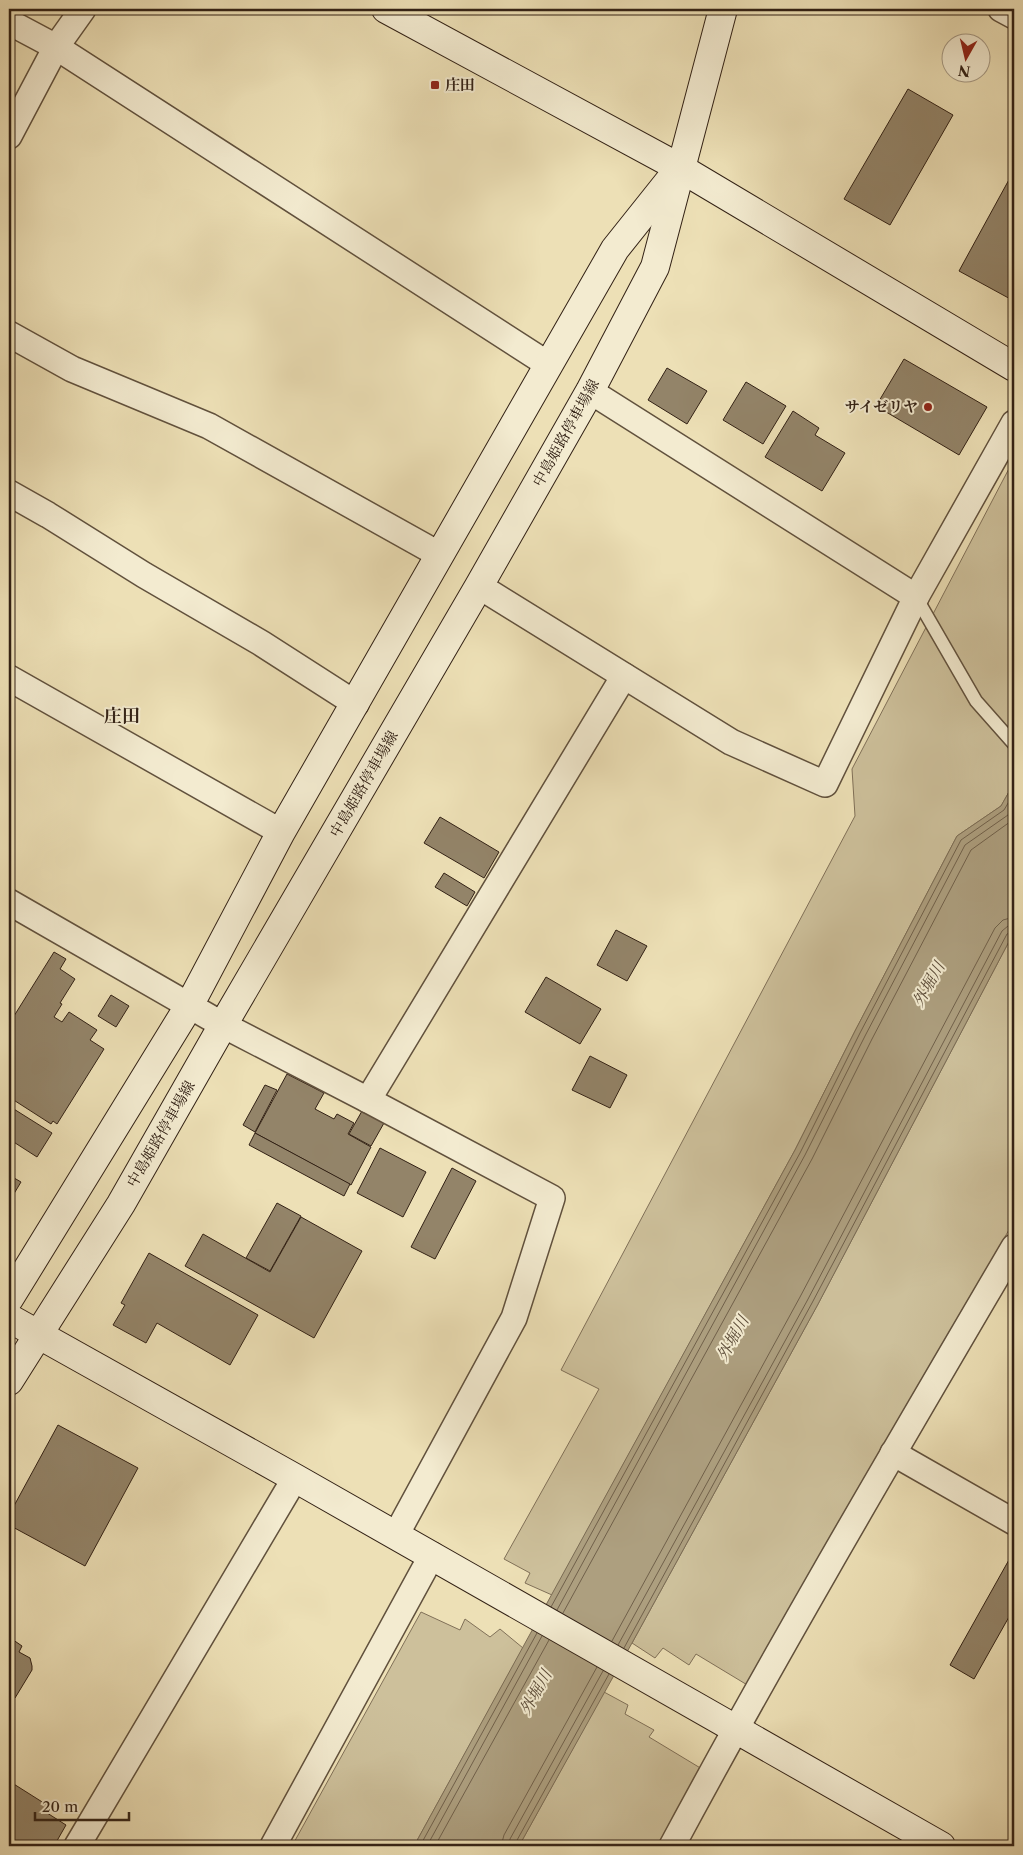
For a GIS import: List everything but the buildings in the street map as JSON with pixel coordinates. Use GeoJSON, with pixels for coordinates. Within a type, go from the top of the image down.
{"type":"FeatureCollection","features":[{"type":"Feature","properties":{"kind":"main road"},"geometry":{"type":"LineString","coordinates":[[386,9],[680,168],[1014,367]]}},
{"type":"Feature","properties":{"kind":"main road","name":"中島姫路停車場線"},"geometry":{"type":"LineString","coordinates":[[9,1381],[121,1204],[479,586],[590,391],[655,267],[723,9]]}},
{"type":"Feature","properties":{"kind":"main road"},"geometry":{"type":"LineString","coordinates":[[9,1299],[189,1006],[281,832],[615,250],[680,168]]}},
{"type":"Feature","properties":{"kind":"main road"},"geometry":{"type":"LineString","coordinates":[[9,1318],[396,1535],[734,1730],[941,1846]]}},
{"type":"Feature","properties":{"kind":"street"},"geometry":{"type":"LineString","coordinates":[[9,136],[56,47],[83,9]]}},
{"type":"Feature","properties":{"kind":"street"},"geometry":{"type":"LineString","coordinates":[[1001,9],[1014,16]]}},
{"type":"Feature","properties":{"kind":"street"},"geometry":{"type":"LineString","coordinates":[[9,22],[56,47],[549,365]]}},
{"type":"Feature","properties":{"kind":"street"},"geometry":{"type":"LineString","coordinates":[[9,334],[72,369],[209,426],[440,555]]}},
{"type":"Feature","properties":{"kind":"street"},"geometry":{"type":"LineString","coordinates":[[590,391],[916,597]]}},
{"type":"Feature","properties":{"kind":"street"},"geometry":{"type":"LineString","coordinates":[[479,586],[731,742],[825,784],[916,597],[1014,423]]}},
{"type":"Feature","properties":{"kind":"street"},"geometry":{"type":"LineString","coordinates":[[9,493],[261,644],[356,704]]}},
{"type":"Feature","properties":{"kind":"street"},"geometry":{"type":"LineString","coordinates":[[368,1100],[624,676]]}},
{"type":"Feature","properties":{"kind":"street"},"geometry":{"type":"LineString","coordinates":[[9,678],[281,832]]}},
{"type":"Feature","properties":{"kind":"street"},"geometry":{"type":"LineString","coordinates":[[9,902],[223,1025],[552,1198],[514,1318],[396,1535]]}},
{"type":"Feature","properties":{"kind":"street"},"geometry":{"type":"LineString","coordinates":[[672,1846],[734,1730],[893,1452],[1014,1247]]}},
{"type":"Feature","properties":{"kind":"street"},"geometry":{"type":"LineString","coordinates":[[893,1452],[1014,1522]]}},
{"type":"Feature","properties":{"kind":"street"},"geometry":{"type":"LineString","coordinates":[[77,1846],[295,1478]]}},
{"type":"Feature","properties":{"kind":"street"},"geometry":{"type":"LineString","coordinates":[[273,1846],[432,1556]]}},
{"type":"Feature","properties":{"kind":"lane"},"geometry":{"type":"LineString","coordinates":[[916,597],[976,701],[1014,744]]}},
{"type":"Feature","properties":{"kind":"shaded area"},"geometry":{"type":"Polygon","coordinates":[[[1014,459],[1014,783],[1001,806],[957,836],[795,1150],[552,1595],[525,1583],[530,1573],[504,1559],[599,1389],[561,1370],[855,816],[852,769],[1014,459]]]}},
{"type":"Feature","properties":{"kind":"shaded area"},"geometry":{"type":"Polygon","coordinates":[[[1014,932],[1014,1221],[749,1686],[696,1654],[689,1665],[663,1648],[655,1658],[632,1643],[817,1306],[1014,932]]]}},
{"type":"Feature","properties":{"kind":"shaded area"},"geometry":{"type":"Polygon","coordinates":[[[421,1612],[460,1630],[465,1619],[490,1637],[500,1629],[523,1648],[414,1846],[292,1846],[421,1612]]]}},
{"type":"Feature","properties":{"kind":"shaded area"},"geometry":{"type":"Polygon","coordinates":[[[604,1692],[628,1705],[625,1714],[654,1730],[649,1737],[702,1769],[658,1846],[519,1846],[604,1692]]]}},
{"type":"Feature","properties":{"kind":"water","name":"外堀川"},"geometry":{"type":"Polygon","coordinates":[[[1014,783],[1014,932],[817,1306],[519,1846],[414,1846],[795,1150],[957,836],[1001,806],[1014,783]]]}},
{"type":"Feature","properties":{"kind":"place","name":"庄田"},"geometry":{"type":"Point","coordinates":[435,85]}},
{"type":"Feature","properties":{"kind":"place","name":"サイゼリヤ"},"geometry":{"type":"Point","coordinates":[928,407]}},
{"type":"Feature","properties":{"kind":"district","name":"庄田"},"geometry":{"type":"Point","coordinates":[122,716]}}]}
